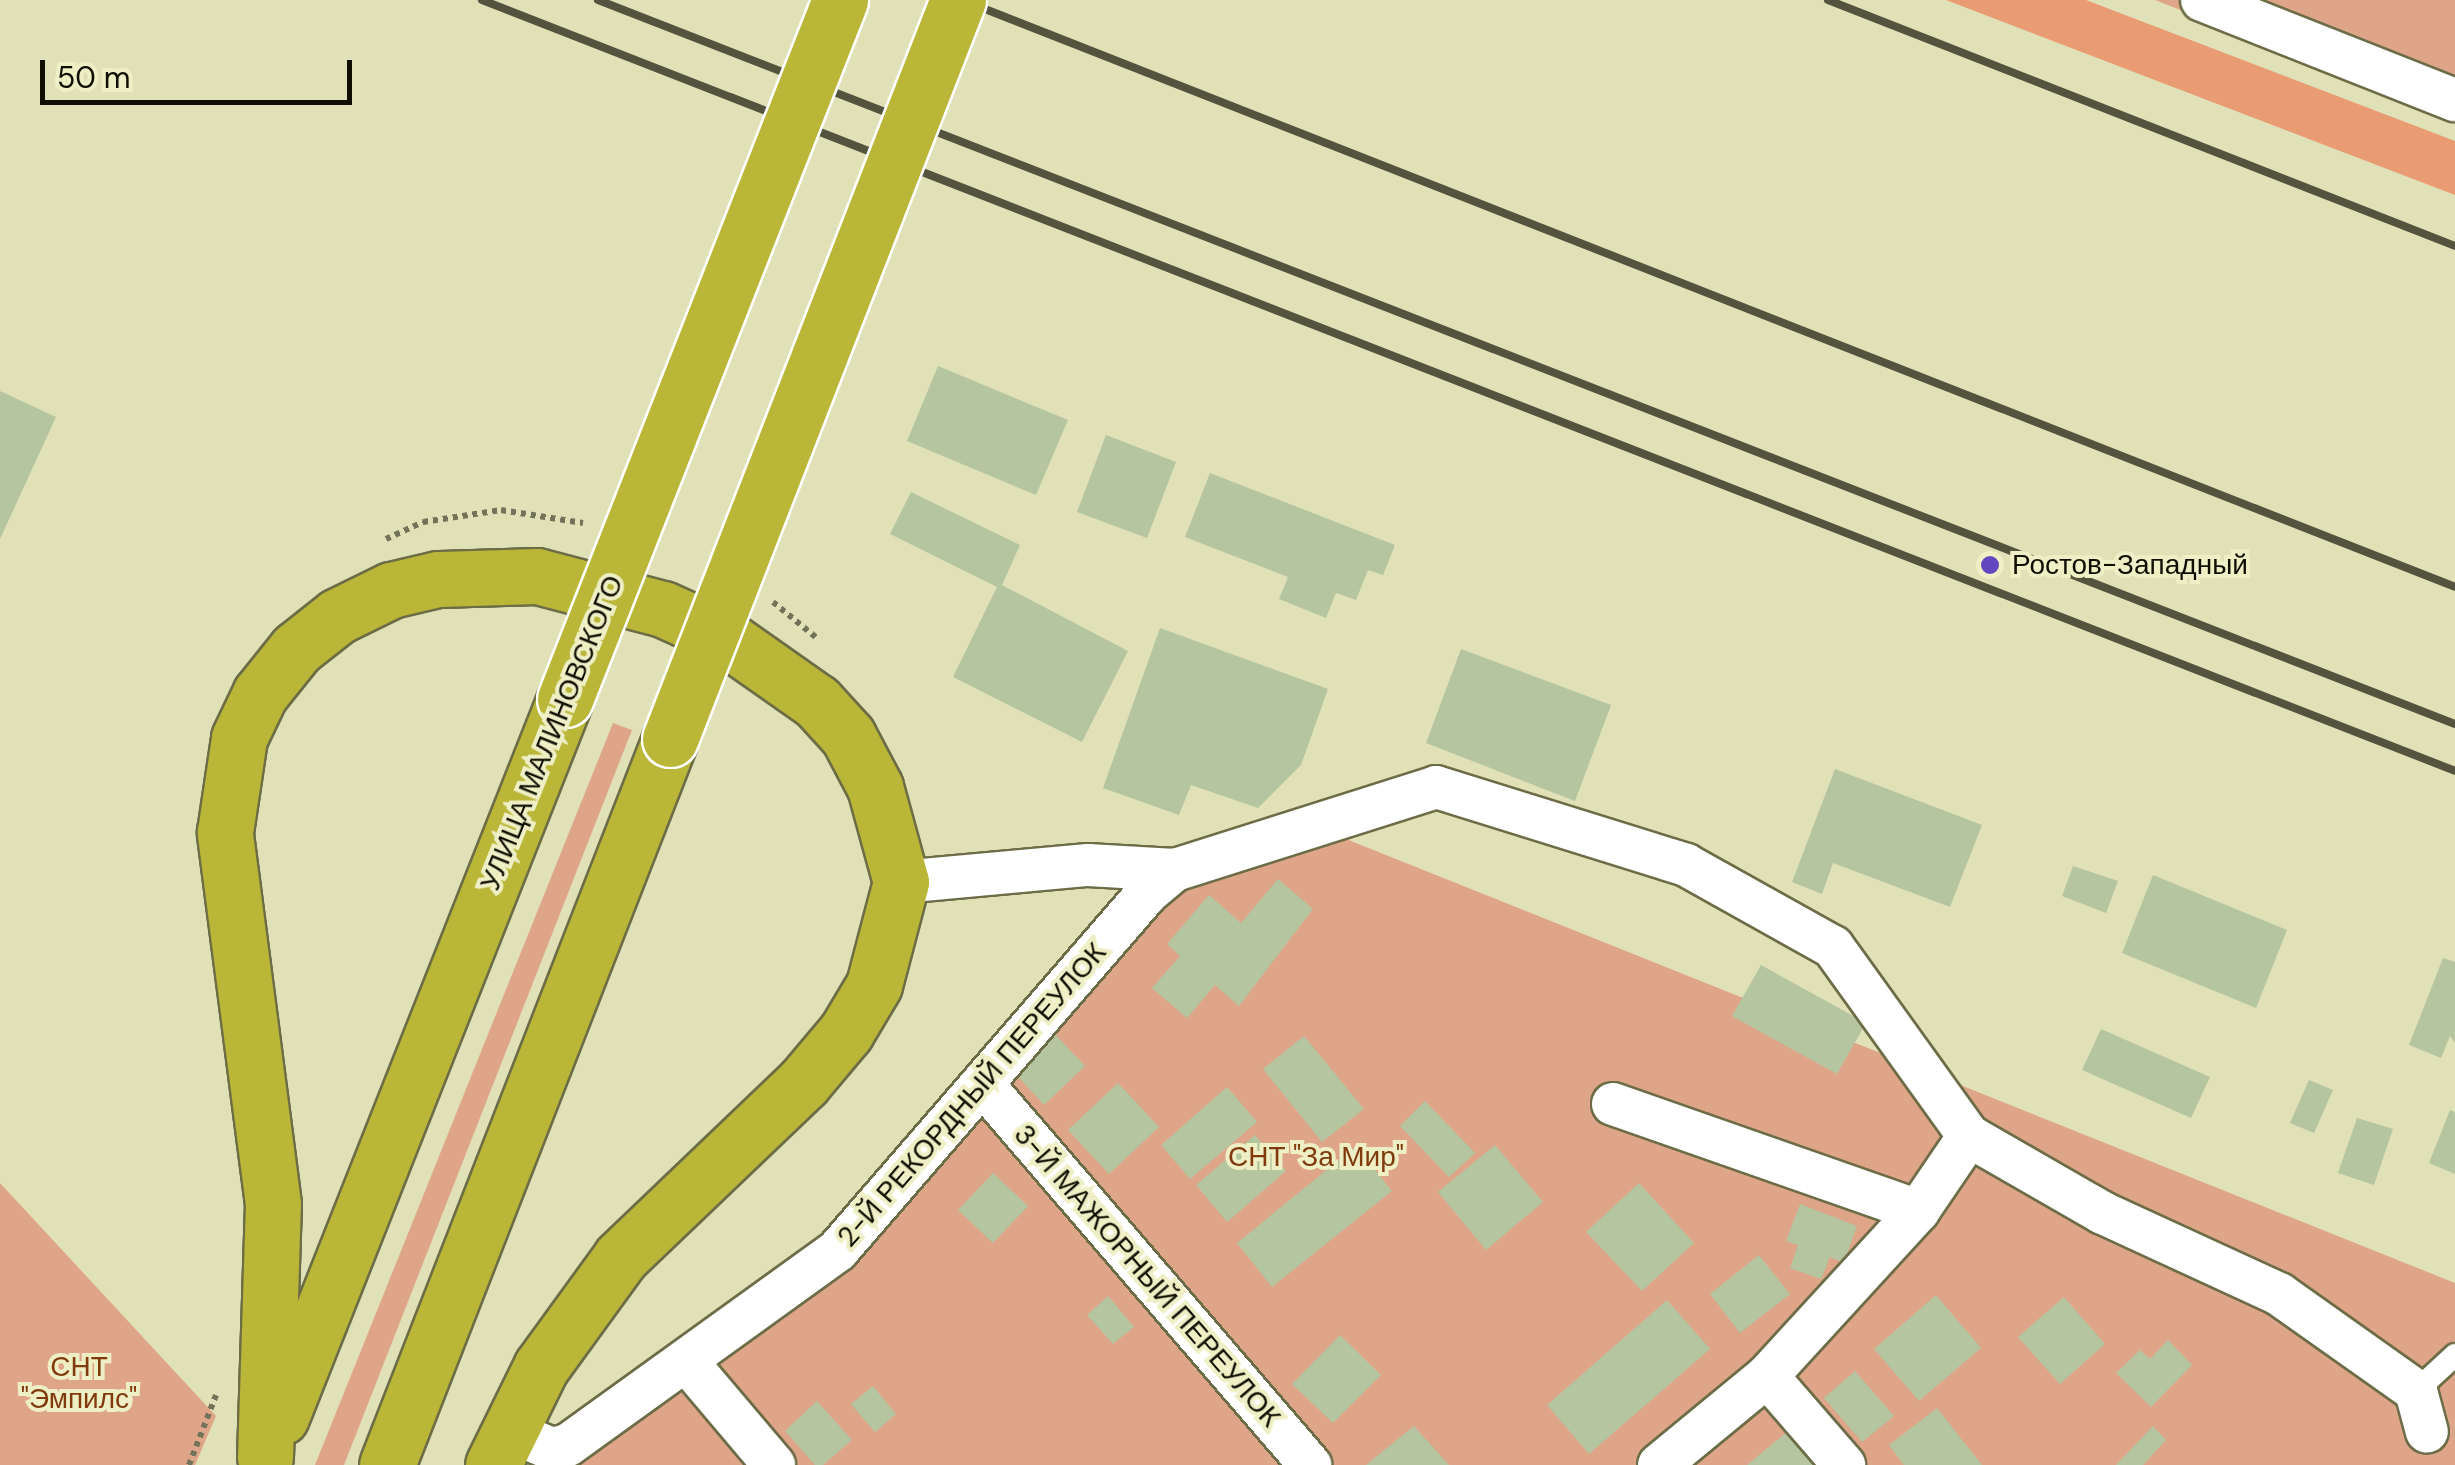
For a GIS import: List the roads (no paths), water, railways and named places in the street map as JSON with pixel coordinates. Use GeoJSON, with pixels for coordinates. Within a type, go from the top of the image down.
{"type":"FeatureCollection","features":[{"type":"Feature","properties":{"kind":"highway","name":"УЛИЦА МАЛИНОВСКОГО"},"geometry":{"type":"LineString","coordinates":[[263,1461],[840,0]]}},
{"type":"Feature","properties":{"kind":"highway"},"geometry":{"type":"LineString","coordinates":[[387,1465],[958,0]]}},
{"type":"Feature","properties":{"kind":"highway"},"geometry":{"type":"LineString","coordinates":[[263,1461],[269,1136],[225,832],[239,738],[260,694],[296,649],[338,616],[391,590],[453,578],[537,576],[662,609],[773,667],[848,736],[876,787],[902,882],[874,985],[846,1032],[803,1083],[621,1257],[575,1314],[500,1448]]}},
{"type":"Feature","properties":{"kind":"street"},"geometry":{"type":"LineString","coordinates":[[2202,0],[2455,100]]}},
{"type":"Feature","properties":{"kind":"street"},"geometry":{"type":"LineString","coordinates":[[902,882],[1088,865],[1175,870],[1436,786],[1686,865],[1833,947],[1969,1136],[2103,1212],[2280,1294],[2416,1391],[2434,1445]]}},
{"type":"Feature","properties":{"kind":"street","name":"2-Й РЕКОРДНЫЙ ПЕРЕУЛОК"},"geometry":{"type":"LineString","coordinates":[[500,1448],[552,1449],[568,1445],[838,1250],[985,1086],[1146,894],[1175,870]]}},
{"type":"Feature","properties":{"kind":"street","name":"3-Й МАЖОРНЫЙ ПЕРЕУЛОК"},"geometry":{"type":"LineString","coordinates":[[985,1086],[1310,1465]]}},
{"type":"Feature","properties":{"kind":"street"},"geometry":{"type":"LineString","coordinates":[[1614,1104],[1918,1211]]}},
{"type":"Feature","properties":{"kind":"street"},"geometry":{"type":"LineString","coordinates":[[1659,1465],[1767,1376],[1918,1211],[1969,1136]]}},
{"type":"Feature","properties":{"kind":"street"},"geometry":{"type":"LineString","coordinates":[[687,1362],[774,1465]]}},
{"type":"Feature","properties":{"kind":"street"},"geometry":{"type":"LineString","coordinates":[[1767,1376],[1844,1465]]}},
{"type":"Feature","properties":{"kind":"lane"},"geometry":{"type":"LineString","coordinates":[[2416,1391],[2455,1355]]}},
{"type":"Feature","properties":{"kind":"railway"},"geometry":{"type":"LineString","coordinates":[[482,0],[2455,771]]}},
{"type":"Feature","properties":{"kind":"railway"},"geometry":{"type":"LineString","coordinates":[[598,0],[2455,724]]}},
{"type":"Feature","properties":{"kind":"railway"},"geometry":{"type":"LineString","coordinates":[[962,0],[2455,587]]}},
{"type":"Feature","properties":{"kind":"railway"},"geometry":{"type":"LineString","coordinates":[[1828,0],[2455,246]]}},
{"type":"Feature","properties":{"kind":"place","name":"Ростов-Западный"},"geometry":{"type":"Point","coordinates":[1990,565]}},
{"type":"Feature","properties":{"kind":"park label","name":"СНТ \"За Мир\""},"geometry":{"type":"Point","coordinates":[1316,1157]}},
{"type":"Feature","properties":{"kind":"park label","name":"СНТ \"Эмпилс\""},"geometry":{"type":"Point","coordinates":[79,1383]}}]}
